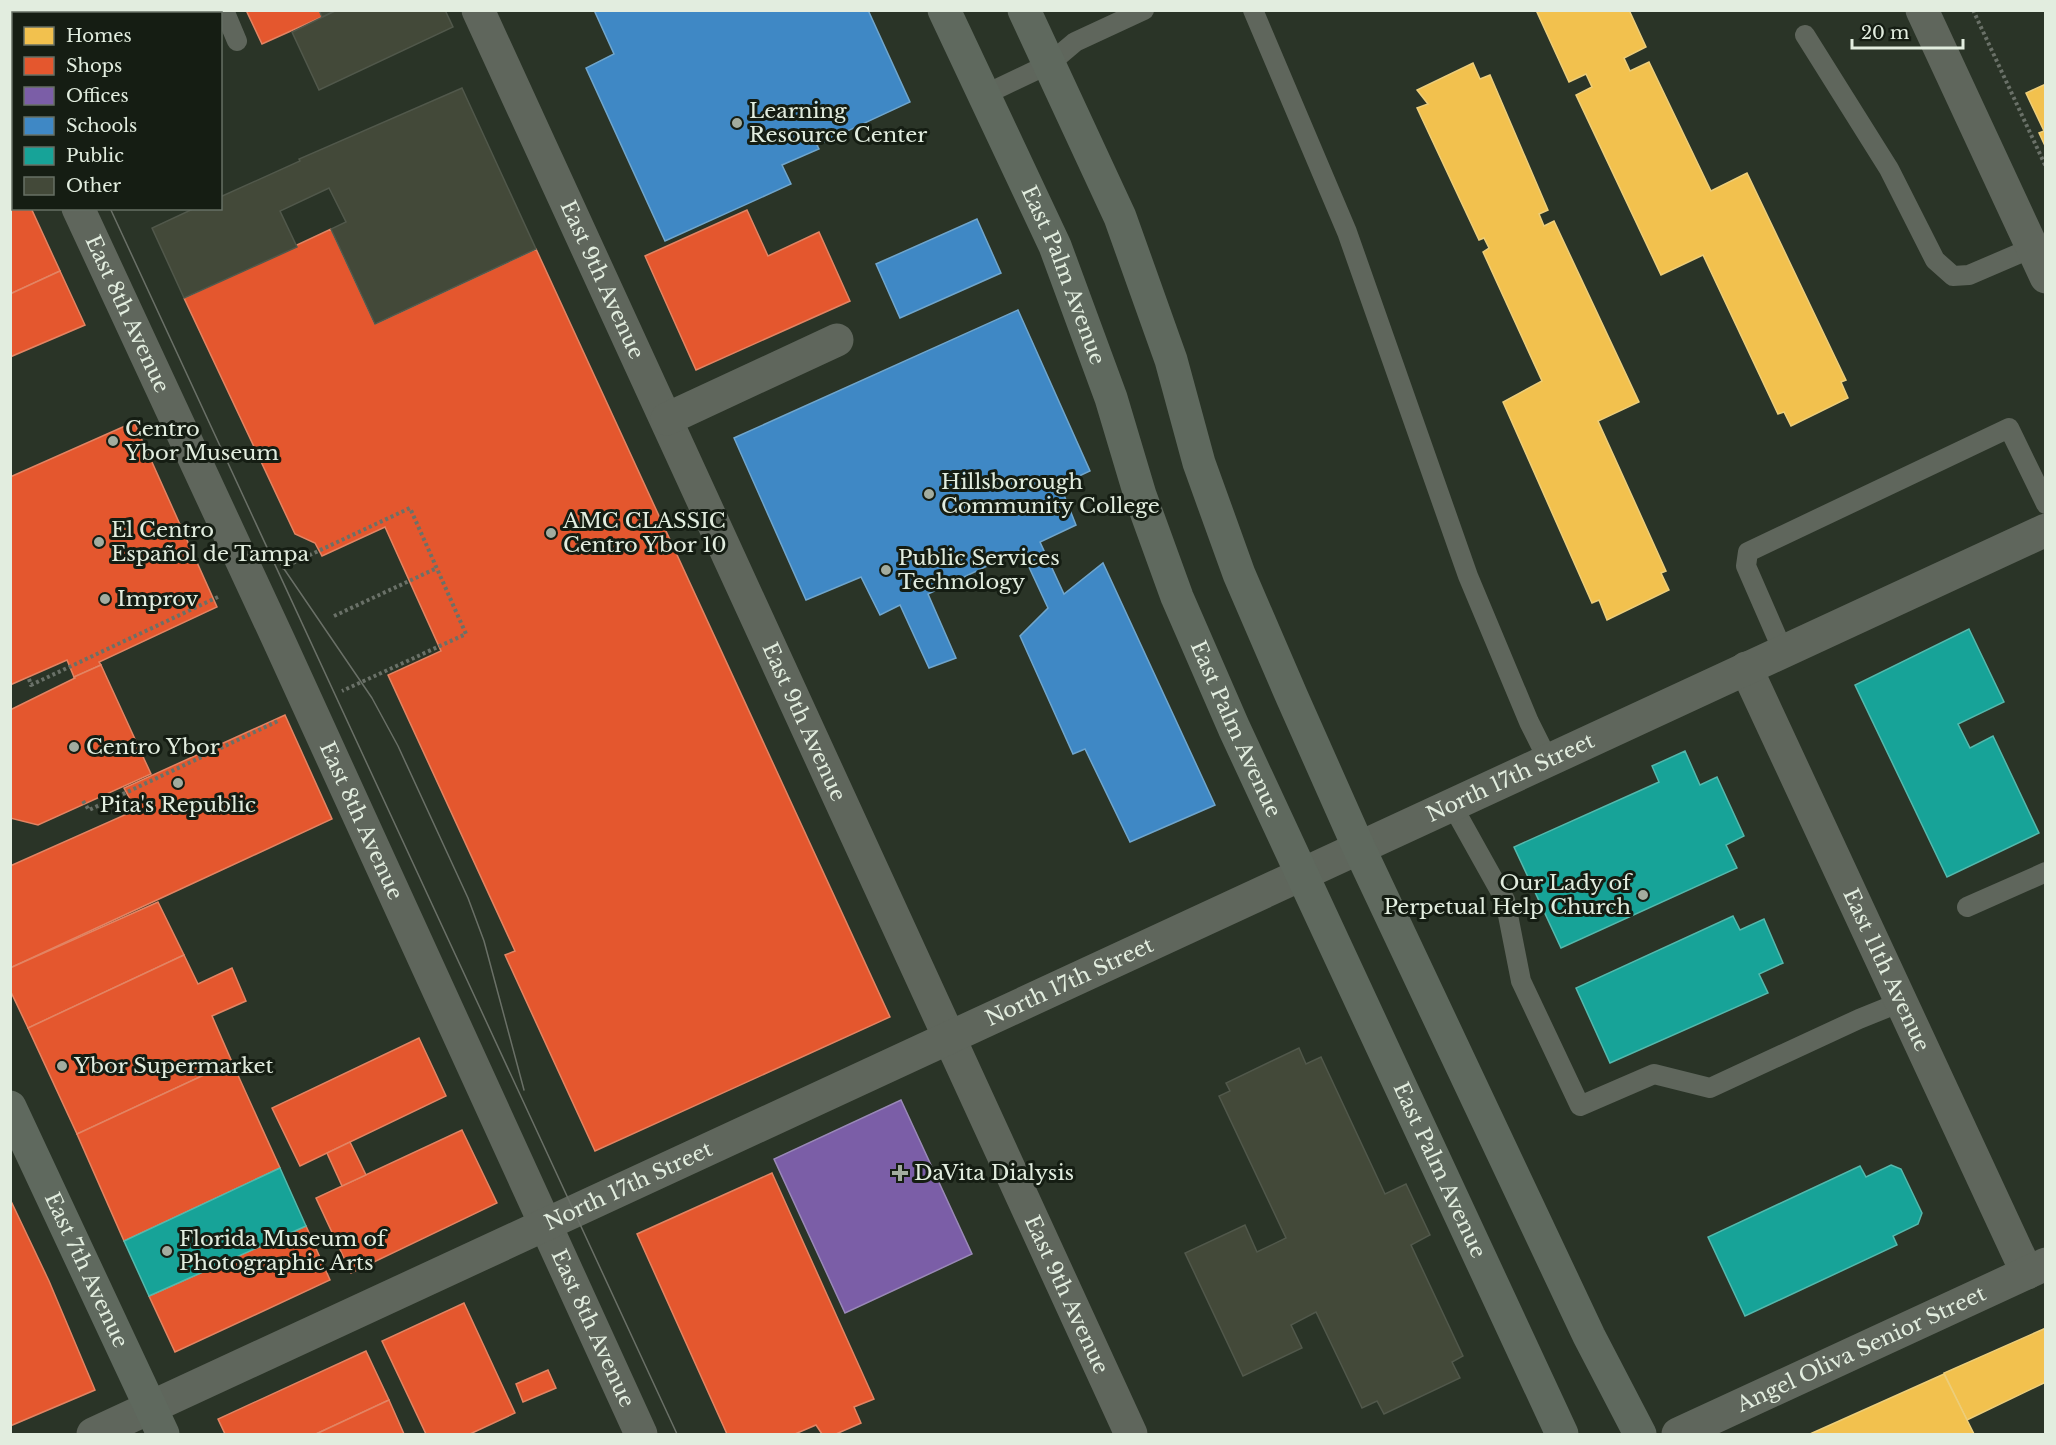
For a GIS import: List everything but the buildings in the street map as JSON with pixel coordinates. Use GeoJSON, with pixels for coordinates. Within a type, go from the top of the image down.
{"type":"FeatureCollection","features":[{"type":"Feature","properties":{"kind":"street","name":"East 9th Avenue"},"geometry":{"type":"LineString","coordinates":[[478,10],[1131,1434]]}},
{"type":"Feature","properties":{"kind":"street","name":"East Palm Avenue"},"geometry":{"type":"LineString","coordinates":[[944,10],[1055,246],[1111,398],[1140,495],[1177,597],[1234,728],[1563,1434]]}},
{"type":"Feature","properties":{"kind":"street"},"geometry":{"type":"LineString","coordinates":[[1024,10],[1119,217],[1171,360],[1199,463],[1239,574],[1359,848],[1589,1336],[1640,1434]]}},
{"type":"Feature","properties":{"kind":"street"},"geometry":{"type":"LineString","coordinates":[[1922,10],[2046,278]]}},
{"type":"Feature","properties":{"kind":"street","name":"East 8th Avenue"},"geometry":{"type":"LineString","coordinates":[[79,210],[269,619],[641,1434]]}},
{"type":"Feature","properties":{"kind":"street"},"geometry":{"type":"LineString","coordinates":[[667,419],[837,340]]}},
{"type":"Feature","properties":{"kind":"street","name":"North 17th Street"},"geometry":{"type":"LineString","coordinates":[[93,1434],[157,1421],[545,1225],[2046,530]]}},
{"type":"Feature","properties":{"kind":"street","name":"East 11th Avenue"},"geometry":{"type":"LineString","coordinates":[[1746,668],[1901,1002],[2036,1268]]}},
{"type":"Feature","properties":{"kind":"street","name":"East 7th Avenue"},"geometry":{"type":"LineString","coordinates":[[10,1107],[157,1421]]}},
{"type":"Feature","properties":{"kind":"street","name":"Angel Oliva Senior Street"},"geometry":{"type":"LineString","coordinates":[[1678,1434],[2036,1268]]}},
{"type":"Feature","properties":{"kind":"lane"},"geometry":{"type":"LineString","coordinates":[[224,10],[237,41]]}},
{"type":"Feature","properties":{"kind":"lane"},"geometry":{"type":"LineString","coordinates":[[984,95],[1048,64],[1075,42],[1144,10]]}},
{"type":"Feature","properties":{"kind":"lane"},"geometry":{"type":"LineString","coordinates":[[1253,10],[1347,232],[1468,576],[1529,722],[1548,760]]}},
{"type":"Feature","properties":{"kind":"lane"},"geometry":{"type":"LineString","coordinates":[[1805,35],[1889,169],[1935,260],[1953,276],[1970,275],[2032,248]]}},
{"type":"Feature","properties":{"kind":"lane"},"geometry":{"type":"LineString","coordinates":[[1783,651],[1746,566],[1748,552],[2009,428],[2046,504]]}},
{"type":"Feature","properties":{"kind":"lane"},"geometry":{"type":"LineString","coordinates":[[1452,805],[1505,900],[1521,981],[1580,1106],[1654,1074],[1710,1088],[1901,1002]]}},
{"type":"Feature","properties":{"kind":"lane"},"geometry":{"type":"LineString","coordinates":[[1968,907],[2046,872]]}},
{"type":"Feature","properties":{"kind":"path"},"geometry":{"type":"LineString","coordinates":[[1973,10],[2046,167]]}},
{"type":"Feature","properties":{"kind":"path"},"geometry":{"type":"LineString","coordinates":[[378,524],[411,508],[466,634],[439,646]]}},
{"type":"Feature","properties":{"kind":"path"},"geometry":{"type":"LineString","coordinates":[[334,616],[437,568]]}},
{"type":"Feature","properties":{"kind":"path"},"geometry":{"type":"LineString","coordinates":[[29,679],[32,685],[74,664]]}},
{"type":"Feature","properties":{"kind":"path"},"geometry":{"type":"LineString","coordinates":[[83,801],[89,810],[132,788]]}},
{"type":"Feature","properties":{"kind":"tram line"},"geometry":{"type":"LineString","coordinates":[[111,210],[677,1434]]}},
{"type":"Feature","properties":{"kind":"tram line"},"geometry":{"type":"LineString","coordinates":[[280,563],[372,698],[398,746],[468,898],[484,941],[524,1090]]}},
{"type":"Feature","properties":{"kind":"place","name":"Learning Resource Center"},"geometry":{"type":"Point","coordinates":[737,123]}},
{"type":"Feature","properties":{"kind":"place","name":"Centro Ybor Museum"},"geometry":{"type":"Point","coordinates":[113,441]}},
{"type":"Feature","properties":{"kind":"place","name":"Hillsborough Community College"},"geometry":{"type":"Point","coordinates":[929,494]}},
{"type":"Feature","properties":{"kind":"place","name":"AMC CLASSIC Centro Ybor 10"},"geometry":{"type":"Point","coordinates":[551,533]}},
{"type":"Feature","properties":{"kind":"place","name":"El Centro Español de Tampa"},"geometry":{"type":"Point","coordinates":[99,542]}},
{"type":"Feature","properties":{"kind":"place","name":"Public Services Technology"},"geometry":{"type":"Point","coordinates":[886,570]}},
{"type":"Feature","properties":{"kind":"place","name":"Improv"},"geometry":{"type":"Point","coordinates":[105,599]}},
{"type":"Feature","properties":{"kind":"place","name":"Centro Ybor"},"geometry":{"type":"Point","coordinates":[74,747]}},
{"type":"Feature","properties":{"kind":"place","name":"Pita's Republic"},"geometry":{"type":"Point","coordinates":[178,783]}},
{"type":"Feature","properties":{"kind":"place","name":"Our Lady of Perpetual Help Church"},"geometry":{"type":"Point","coordinates":[1643,895]}},
{"type":"Feature","properties":{"kind":"place","name":"Ybor Supermarket"},"geometry":{"type":"Point","coordinates":[62,1066]}},
{"type":"Feature","properties":{"kind":"place","name":"DaVita Dialysis"},"geometry":{"type":"Point","coordinates":[900,1173]}},
{"type":"Feature","properties":{"kind":"place","name":"Florida Museum of Photographic Arts"},"geometry":{"type":"Point","coordinates":[167,1251]}}]}
